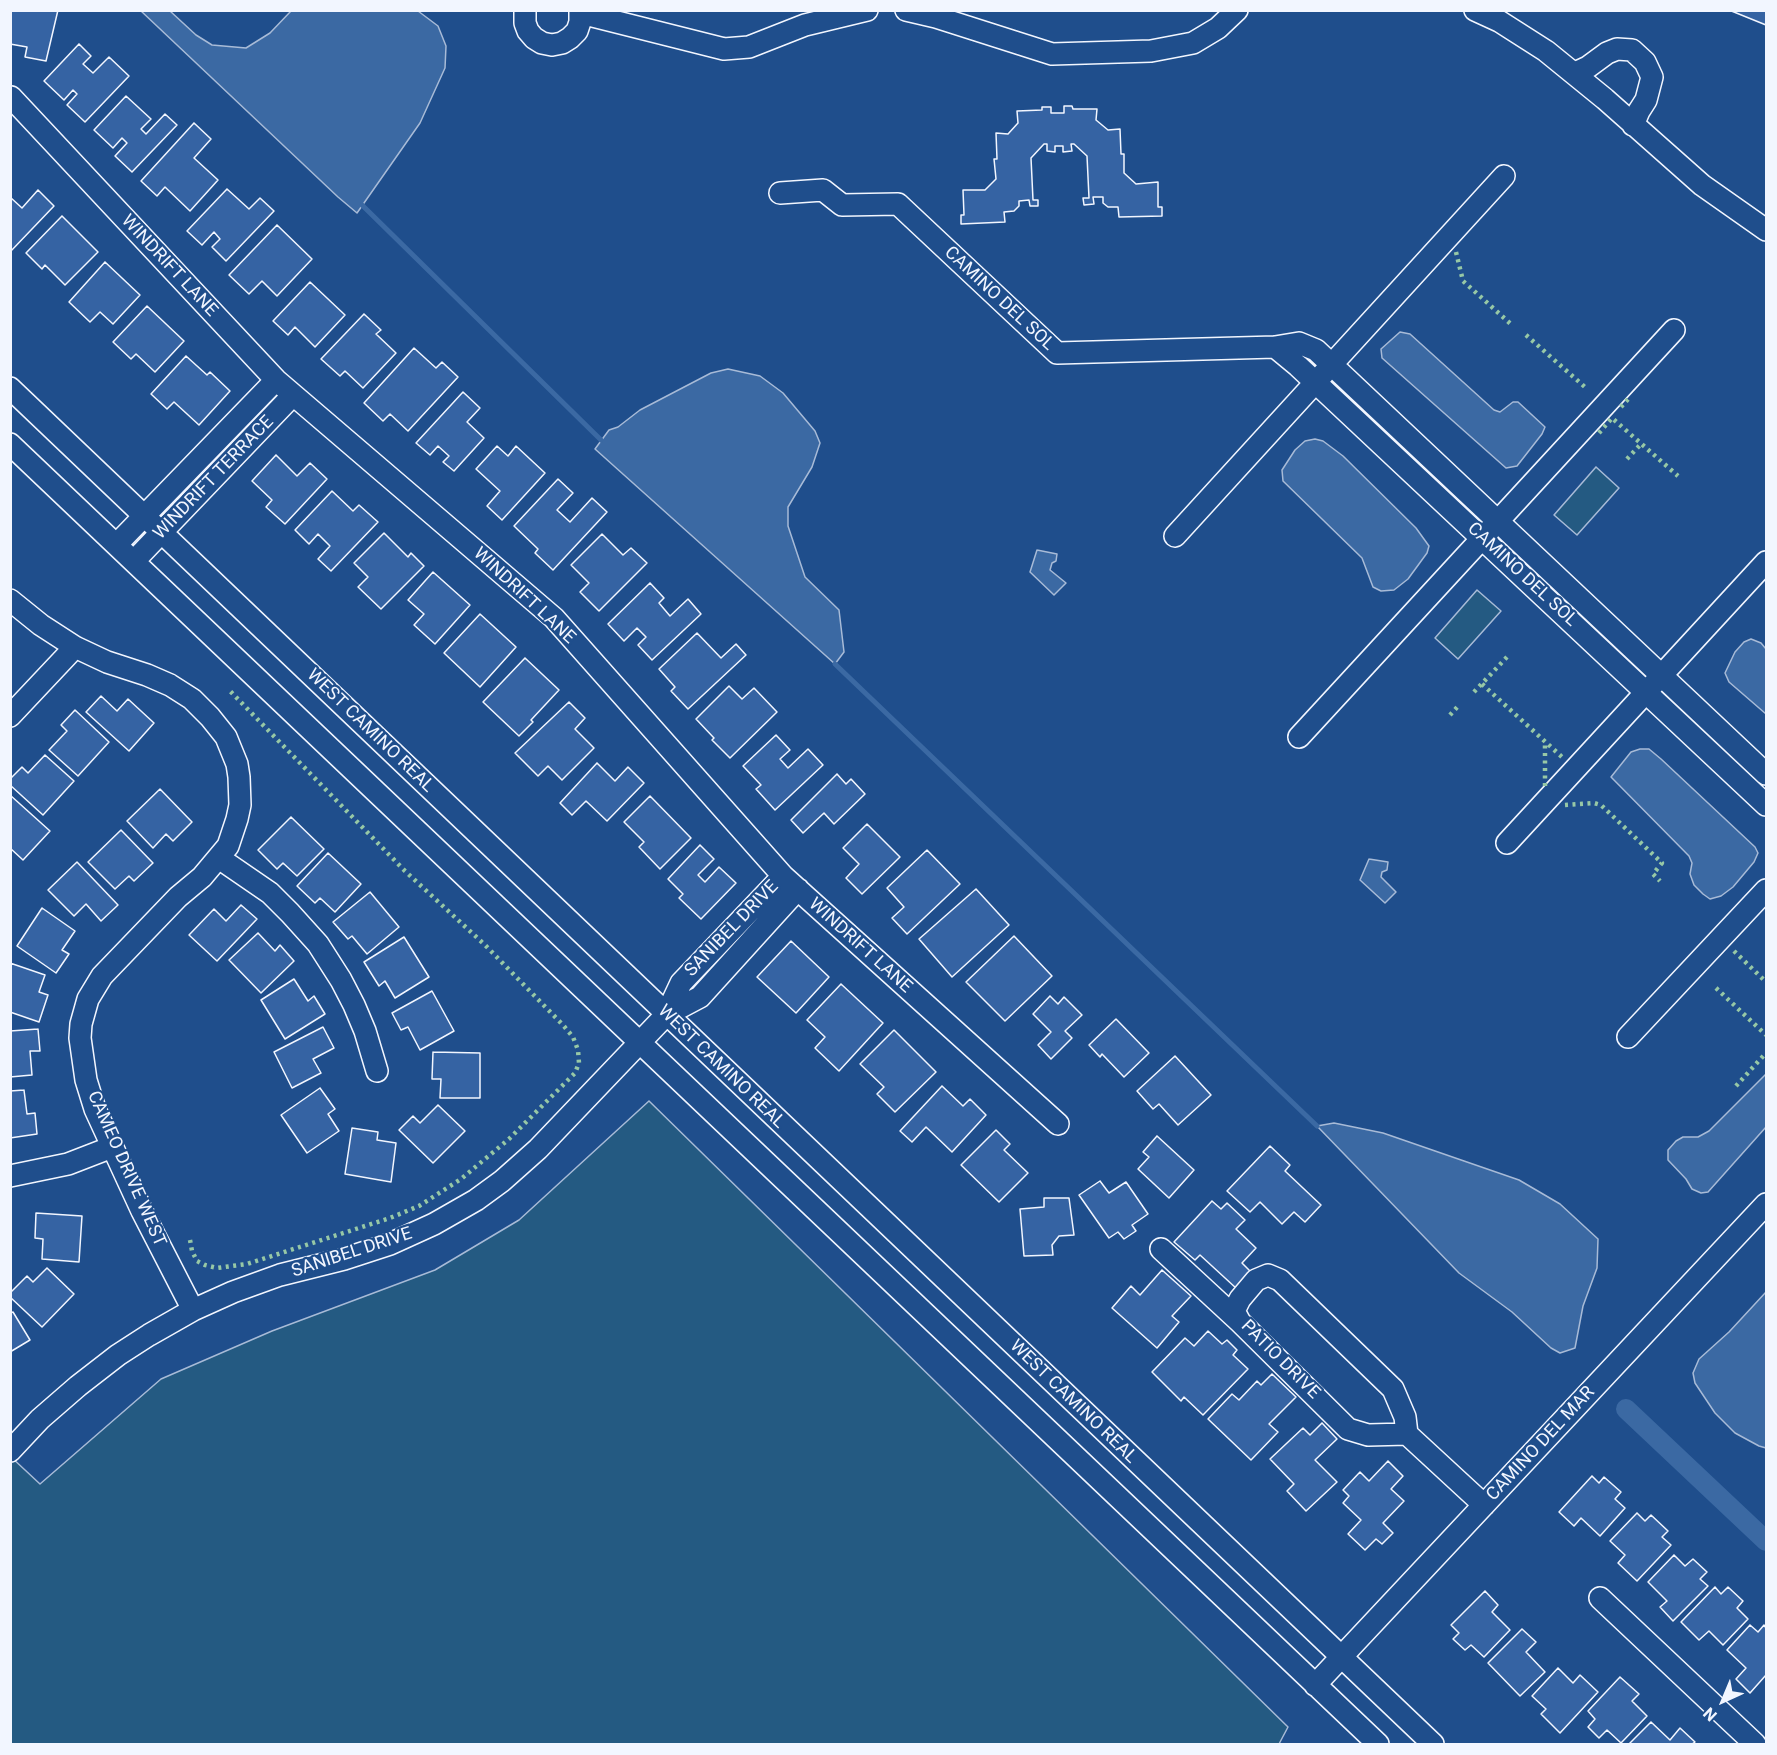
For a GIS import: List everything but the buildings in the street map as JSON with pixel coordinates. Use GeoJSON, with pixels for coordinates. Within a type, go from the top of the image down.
{"type":"FeatureCollection","features":[{"type":"Feature","properties":{"kind":"street"},"geometry":{"type":"LineString","coordinates":[[525,10],[528,31],[542,43],[552,45],[570,38],[577,31],[580,12],[724,50],[749,47],[805,25],[867,10]]}},
{"type":"Feature","properties":{"kind":"street"},"geometry":{"type":"LineString","coordinates":[[906,10],[936,17],[1052,54],[1151,51],[1193,43],[1218,28],[1237,10]]}},
{"type":"Feature","properties":{"kind":"street"},"geometry":{"type":"LineString","coordinates":[[1475,10],[1499,21],[1546,51],[1575,73],[1702,185],[1767,230]]}},
{"type":"Feature","properties":{"kind":"street"},"geometry":{"type":"LineString","coordinates":[[1575,73],[1588,68],[1607,53],[1617,49],[1632,50],[1645,62],[1653,77],[1646,100],[1633,125]]}},
{"type":"Feature","properties":{"kind":"street","name":"WINDRIFT LANE"},"geometry":{"type":"LineString","coordinates":[[11,97],[276,380],[554,618],[790,883],[1058,1124]]}},
{"type":"Feature","properties":{"kind":"street"},"geometry":{"type":"LineString","coordinates":[[1175,536],[1504,176]]}},
{"type":"Feature","properties":{"kind":"street","name":"CAMINO DEL SOL"},"geometry":{"type":"LineString","coordinates":[[780,193],[823,190],[842,205],[898,204],[1057,353],[1275,347],[1299,343],[1316,350],[1767,774]]}},
{"type":"Feature","properties":{"kind":"street"},"geometry":{"type":"LineString","coordinates":[[1299,736],[1674,330]]}},
{"type":"Feature","properties":{"kind":"street","name":"CAMINO DEL SOL"},"geometry":{"type":"LineString","coordinates":[[1275,347],[1767,805]]}},
{"type":"Feature","properties":{"kind":"street","name":"WINDRIFT TERRACE"},"geometry":{"type":"LineString","coordinates":[[117,544],[276,380]]}},
{"type":"Feature","properties":{"kind":"street","name":"WEST CAMINO REAL"},"geometry":{"type":"LineString","coordinates":[[10,388],[1433,1744]]}},
{"type":"Feature","properties":{"kind":"street","name":"WINDRIFT TERRACE"},"geometry":{"type":"LineString","coordinates":[[135,560],[293,395]]}},
{"type":"Feature","properties":{"kind":"street","name":"WEST CAMINO REAL"},"geometry":{"type":"LineString","coordinates":[[10,444],[135,560],[1378,1744]]}},
{"type":"Feature","properties":{"kind":"street"},"geometry":{"type":"LineString","coordinates":[[1507,843],[1767,562]]}},
{"type":"Feature","properties":{"kind":"street","name":"CAMEO DRIVE WEST"},"geometry":{"type":"LineString","coordinates":[[10,600],[41,626],[75,647],[107,662],[147,675],[192,699],[226,737],[237,764],[240,791],[237,819],[228,846],[219,858],[110,966],[88,999],[81,1024],[81,1051],[94,1109],[142,1211],[193,1310]]}},
{"type":"Feature","properties":{"kind":"street"},"geometry":{"type":"LineString","coordinates":[[10,716],[75,647]]}},
{"type":"Feature","properties":{"kind":"street"},"geometry":{"type":"LineString","coordinates":[[219,858],[270,893],[318,944],[354,1005],[365,1031],[377,1071]]}},
{"type":"Feature","properties":{"kind":"street","name":"SANIBEL DRIVE"},"geometry":{"type":"LineString","coordinates":[[10,1451],[40,1419],[78,1386],[133,1345],[193,1310],[280,1275],[344,1259],[390,1244],[434,1224],[476,1200],[502,1181],[538,1149],[666,1015],[681,983],[790,883]]}},
{"type":"Feature","properties":{"kind":"street"},"geometry":{"type":"LineString","coordinates":[[1628,1037],[1767,890]]}},
{"type":"Feature","properties":{"kind":"street"},"geometry":{"type":"LineString","coordinates":[[10,1176],[68,1164],[112,1147]]}},
{"type":"Feature","properties":{"kind":"street","name":"CAMINO DEL MAR"},"geometry":{"type":"LineString","coordinates":[[1315,1685],[1767,1204]]}},
{"type":"Feature","properties":{"kind":"street"},"geometry":{"type":"LineString","coordinates":[[1161,1249],[1240,1322]]}},
{"type":"Feature","properties":{"kind":"street","name":"PATIO DRIVE"},"geometry":{"type":"LineString","coordinates":[[1268,1275],[1280,1280],[1393,1389],[1405,1417],[1407,1434],[1368,1435],[1348,1429],[1240,1322],[1234,1311],[1240,1299],[1256,1280],[1268,1275]]}},
{"type":"Feature","properties":{"kind":"street"},"geometry":{"type":"LineString","coordinates":[[1407,1434],[1484,1505]]}},
{"type":"Feature","properties":{"kind":"street"},"geometry":{"type":"LineString","coordinates":[[1600,1598],[1755,1744]]}},
{"type":"Feature","properties":{"kind":"shaded area"},"geometry":{"type":"Polygon","coordinates":[[[141,11],[170,11],[196,35],[212,45],[246,48],[270,33],[291,11],[418,11],[438,26],[446,46],[445,68],[420,123],[357,213],[141,11]]]}},
{"type":"Feature","properties":{"kind":"shaded area"},"geometry":{"type":"Polygon","coordinates":[[[1400,332],[1410,334],[1494,410],[1500,412],[1513,402],[1518,402],[1545,427],[1517,466],[1506,468],[1382,358],[1381,349],[1400,332]]]}},
{"type":"Feature","properties":{"kind":"shaded area"},"geometry":{"type":"Polygon","coordinates":[[[728,369],[760,376],[783,393],[815,431],[820,443],[812,467],[788,507],[788,526],[805,577],[839,610],[844,652],[835,664],[595,449],[609,430],[618,427],[640,410],[711,373],[728,369]]]}},
{"type":"Feature","properties":{"kind":"shaded area"},"geometry":{"type":"Polygon","coordinates":[[[1315,439],[1323,441],[1343,456],[1416,528],[1429,546],[1427,553],[1408,579],[1394,590],[1381,591],[1373,587],[1362,558],[1283,481],[1282,470],[1295,450],[1305,441],[1315,439]]]}},
{"type":"Feature","properties":{"kind":"shaded area"},"geometry":{"type":"Polygon","coordinates":[[[1596,467],[1619,488],[1577,535],[1554,515],[1596,467]]]}},
{"type":"Feature","properties":{"kind":"shaded area"},"geometry":{"type":"Polygon","coordinates":[[[1037,550],[1057,554],[1056,561],[1052,563],[1050,570],[1066,583],[1054,595],[1030,572],[1037,550]]]}},
{"type":"Feature","properties":{"kind":"shaded area"},"geometry":{"type":"Polygon","coordinates":[[[1477,590],[1501,611],[1458,659],[1435,638],[1477,590]]]}},
{"type":"Feature","properties":{"kind":"shaded area"},"geometry":{"type":"Polygon","coordinates":[[[1751,639],[1761,643],[1766,649],[1766,714],[1729,682],[1725,673],[1735,652],[1744,642],[1751,639]]]}},
{"type":"Feature","properties":{"kind":"shaded area"},"geometry":{"type":"Polygon","coordinates":[[[1649,749],[1661,759],[1755,847],[1758,853],[1754,862],[1733,887],[1721,896],[1710,899],[1694,885],[1690,874],[1692,863],[1689,856],[1611,777],[1631,752],[1649,749]]]}},
{"type":"Feature","properties":{"kind":"shaded area"},"geometry":{"type":"Polygon","coordinates":[[[1369,859],[1388,862],[1387,870],[1382,872],[1381,877],[1396,892],[1385,903],[1360,880],[1369,859]]]}},
{"type":"Feature","properties":{"kind":"shaded area"},"geometry":{"type":"Polygon","coordinates":[[[1766,1074],[1766,1127],[1708,1192],[1701,1193],[1692,1189],[1668,1160],[1668,1150],[1683,1137],[1698,1137],[1709,1131],[1766,1074]]]}},
{"type":"Feature","properties":{"kind":"shaded area"},"geometry":{"type":"Polygon","coordinates":[[[649,1101],[1288,1727],[1279,1744],[11,1744],[10,1456],[40,1484],[161,1379],[272,1331],[435,1270],[519,1220],[649,1101]]]}},
{"type":"Feature","properties":{"kind":"shaded area"},"geometry":{"type":"Polygon","coordinates":[[[1334,1123],[1383,1133],[1519,1180],[1560,1204],[1598,1239],[1597,1268],[1583,1306],[1575,1348],[1560,1353],[1551,1348],[1512,1312],[1459,1273],[1317,1126],[1334,1123]]]}},
{"type":"Feature","properties":{"kind":"shaded area"},"geometry":{"type":"Polygon","coordinates":[[[1766,1292],[1766,1448],[1735,1433],[1715,1413],[1695,1383],[1693,1373],[1699,1359],[1729,1332],[1766,1292]]]}},
{"type":"Feature","properties":{"kind":"waterway"},"geometry":{"type":"LineString","coordinates":[[362,205],[601,440]]}},
{"type":"Feature","properties":{"kind":"waterway"},"geometry":{"type":"LineString","coordinates":[[835,664],[1317,1126]]}},
{"type":"Feature","properties":{"kind":"waterway"},"geometry":{"type":"LineString","coordinates":[[1626,1409],[1766,1541]]}},
{"type":"Feature","properties":{"kind":"hedge"},"geometry":{"type":"LineString","coordinates":[[1456,252],[1463,281],[1513,326]]}},
{"type":"Feature","properties":{"kind":"hedge"},"geometry":{"type":"LineString","coordinates":[[1526,335],[1586,388]]}},
{"type":"Feature","properties":{"kind":"hedge"},"geometry":{"type":"LineString","coordinates":[[1621,407],[1629,398]]}},
{"type":"Feature","properties":{"kind":"hedge"},"geometry":{"type":"LineString","coordinates":[[1599,433],[1612,418],[1678,476]]}},
{"type":"Feature","properties":{"kind":"hedge"},"geometry":{"type":"LineString","coordinates":[[1627,459],[1641,444]]}},
{"type":"Feature","properties":{"kind":"hedge"},"geometry":{"type":"LineString","coordinates":[[1474,692],[1507,657]]}},
{"type":"Feature","properties":{"kind":"hedge"},"geometry":{"type":"LineString","coordinates":[[1482,684],[1562,757]]}},
{"type":"Feature","properties":{"kind":"hedge"},"geometry":{"type":"LineString","coordinates":[[190,1240],[197,1261],[205,1265],[217,1268],[247,1264],[390,1218],[419,1206],[461,1179],[509,1139],[575,1073],[579,1063],[578,1050],[573,1037],[563,1025],[485,945],[405,871],[230,691]]}},
{"type":"Feature","properties":{"kind":"hedge"},"geometry":{"type":"LineString","coordinates":[[1450,715],[1460,704]]}},
{"type":"Feature","properties":{"kind":"hedge"},"geometry":{"type":"LineString","coordinates":[[1545,742],[1545,786]]}},
{"type":"Feature","properties":{"kind":"hedge"},"geometry":{"type":"LineString","coordinates":[[1565,805],[1594,803],[1601,805],[1662,863],[1653,874],[1660,881]]}},
{"type":"Feature","properties":{"kind":"hedge"},"geometry":{"type":"LineString","coordinates":[[1734,951],[1766,982]]}},
{"type":"Feature","properties":{"kind":"hedge"},"geometry":{"type":"LineString","coordinates":[[1716,988],[1766,1035]]}},
{"type":"Feature","properties":{"kind":"hedge"},"geometry":{"type":"LineString","coordinates":[[1736,1086],[1766,1053]]}}]}
